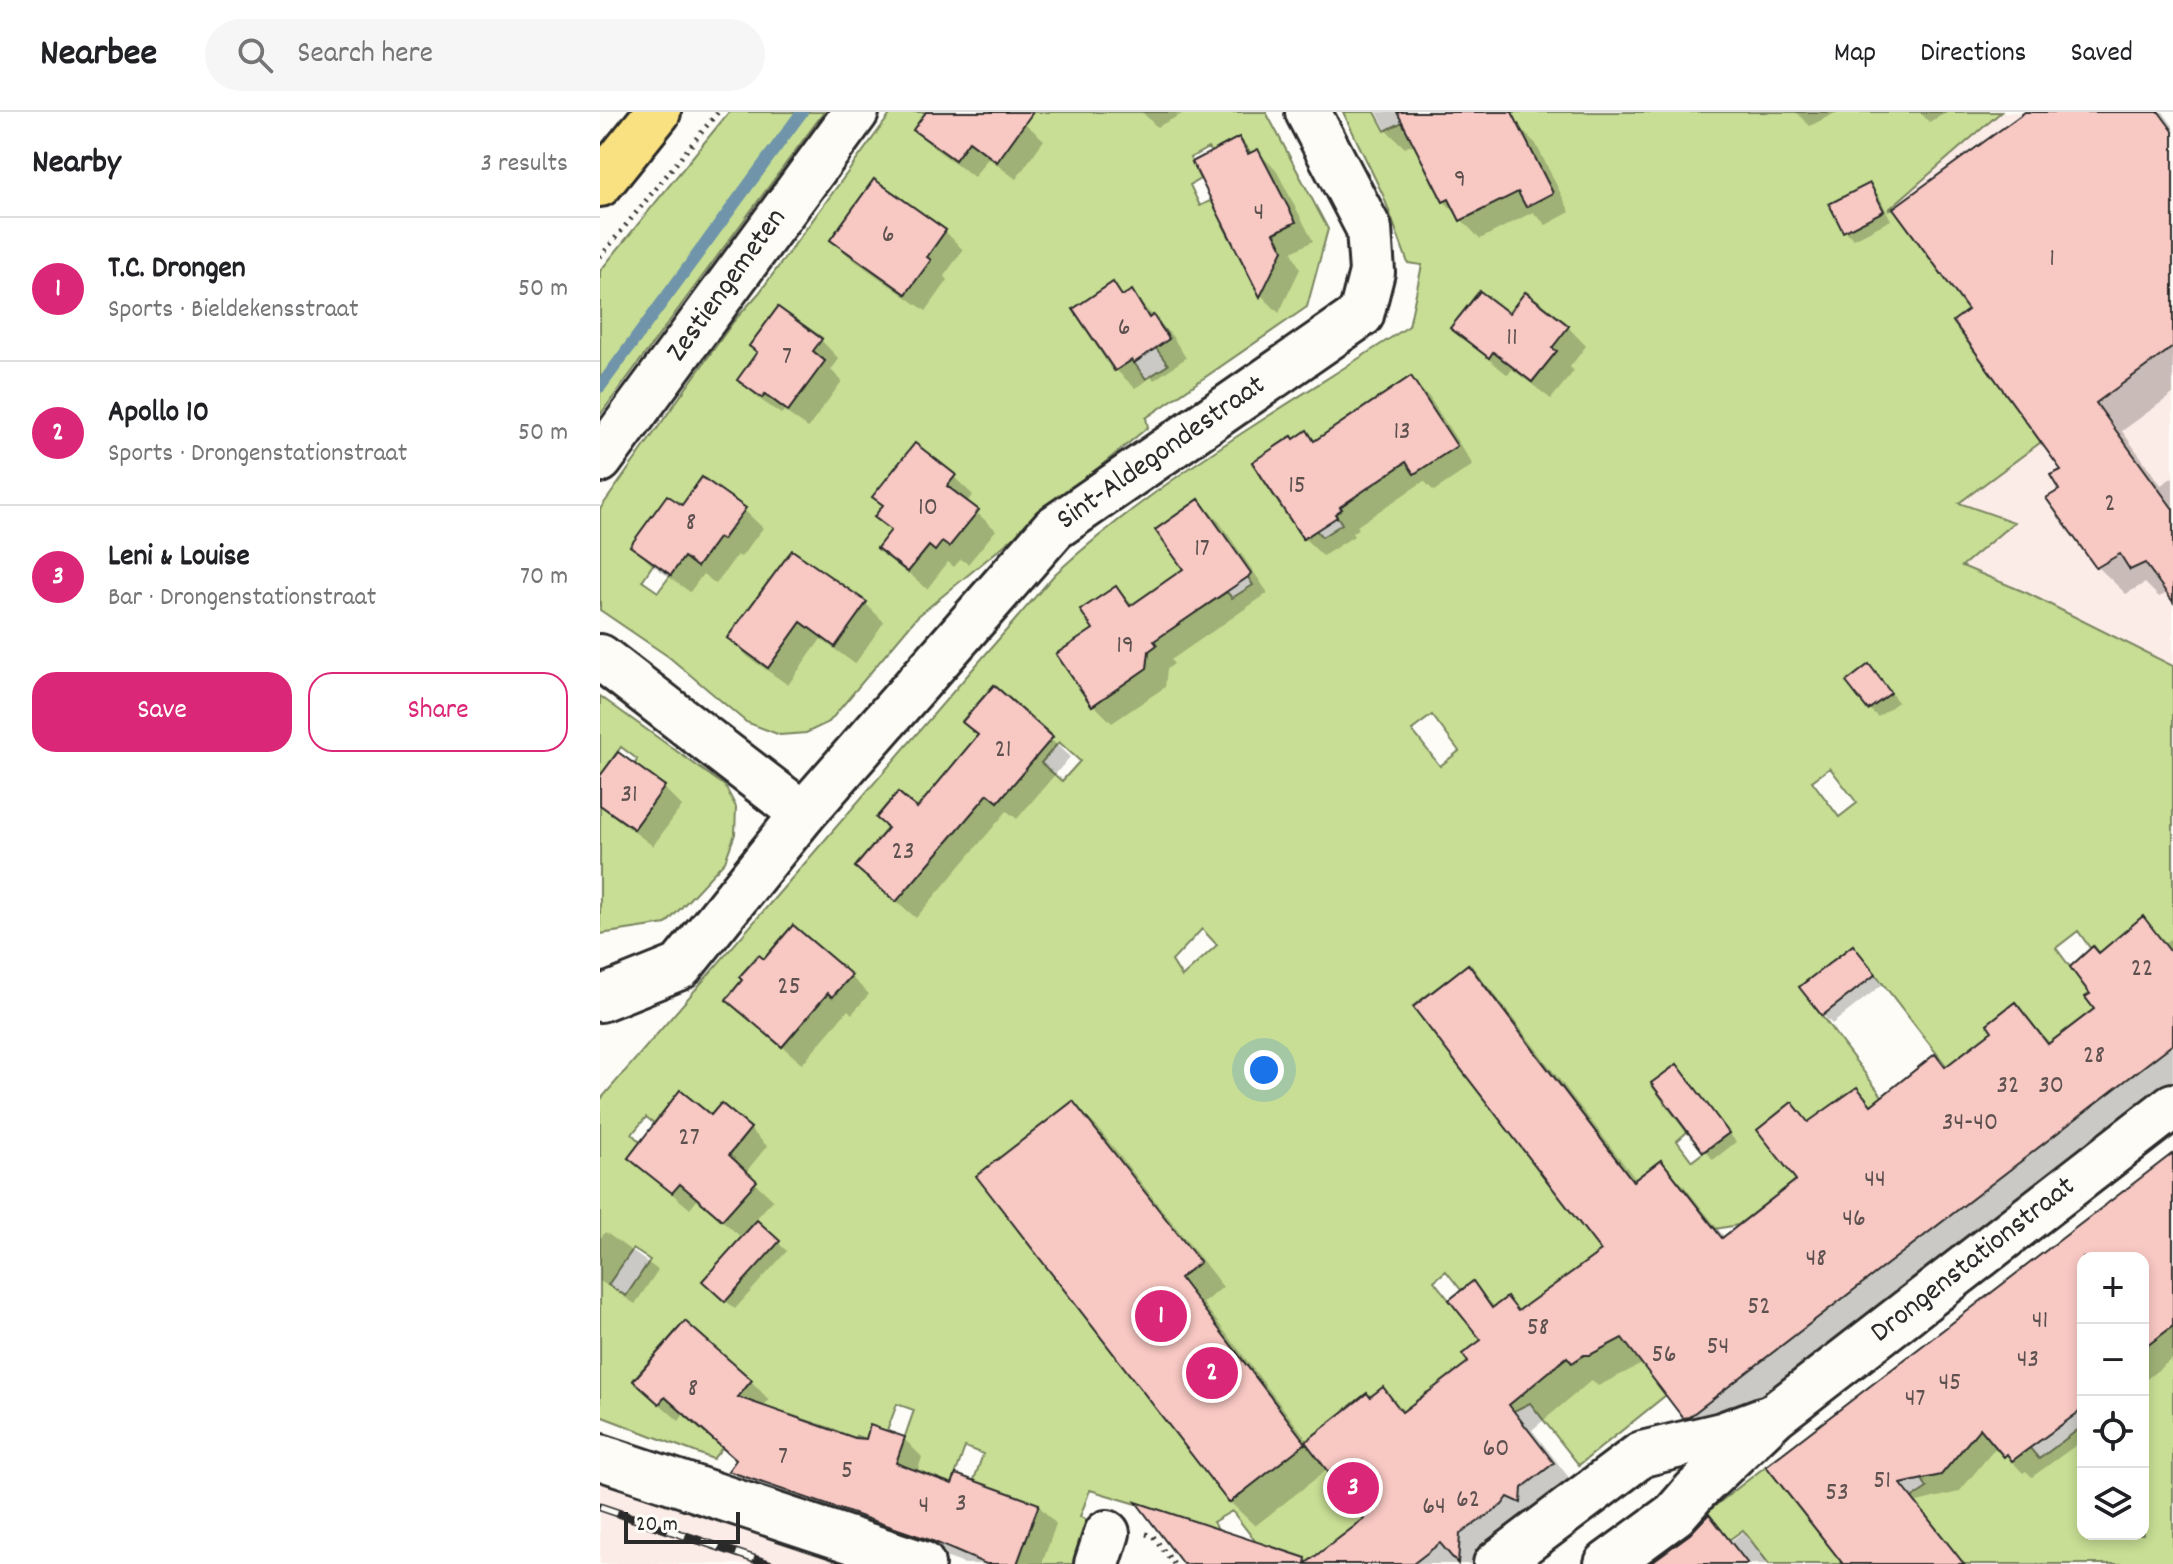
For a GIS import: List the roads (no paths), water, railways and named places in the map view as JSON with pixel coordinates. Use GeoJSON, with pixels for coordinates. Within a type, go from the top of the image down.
{"type":"FeatureCollection","features":[{"type":"Feature","properties":{"kind":"highway"},"geometry":{"type":"LineString","coordinates":[[600,184],[658,112]]}},
{"type":"Feature","properties":{"kind":"street","name":"Zestiengemeten"},"geometry":{"type":"LineString","coordinates":[[600,460],[856,112]]}},
{"type":"Feature","properties":{"kind":"street","name":"Sint-Aldegondestraat"},"geometry":{"type":"LineString","coordinates":[[600,999],[680,967],[803,814],[1054,528],[1361,315],[1372,272],[1369,229],[1308,112]]}},
{"type":"Feature","properties":{"kind":"street"},"geometry":{"type":"LineString","coordinates":[[600,657],[803,814]]}},
{"type":"Feature","properties":{"kind":"street","name":"Drongenstationstraat"},"geometry":{"type":"LineString","coordinates":[[1607,1564],[1675,1514],[1775,1415],[2173,1106]]}},
{"type":"Feature","properties":{"kind":"street","name":"Drongenstationstraat"},"geometry":{"type":"LineString","coordinates":[[1496,1564],[1642,1454],[1722,1435],[1775,1415]]}},
{"type":"Feature","properties":{"kind":"street"},"geometry":{"type":"LineString","coordinates":[[600,1457],[922,1564]]}},
{"type":"Feature","properties":{"kind":"waterway"},"geometry":{"type":"LineString","coordinates":[[600,387],[802,112]]}},
{"type":"Feature","properties":{"kind":"railway"},"geometry":{"type":"LineString","coordinates":[[600,1507],[769,1564]]}},
{"type":"Feature","properties":{"kind":"place","name":"T.C. Drongen"},"geometry":{"type":"Point","coordinates":[1161,1316]}},
{"type":"Feature","properties":{"kind":"place","name":"Apollo 10"},"geometry":{"type":"Point","coordinates":[1212,1373]}},
{"type":"Feature","properties":{"kind":"place","name":"Leni & Louise"},"geometry":{"type":"Point","coordinates":[1353,1488]}}]}
